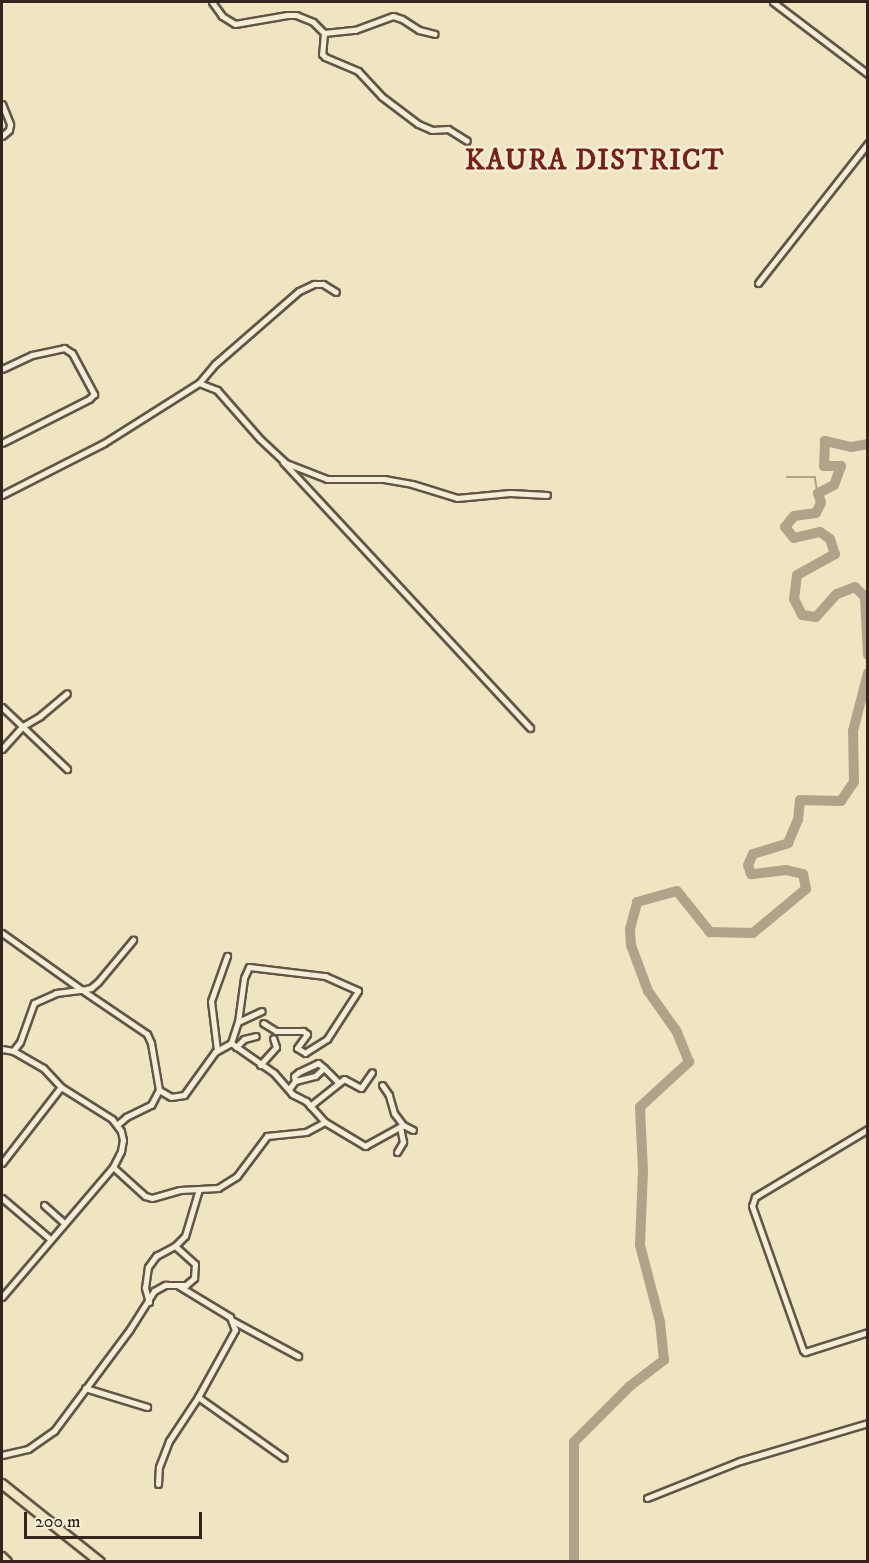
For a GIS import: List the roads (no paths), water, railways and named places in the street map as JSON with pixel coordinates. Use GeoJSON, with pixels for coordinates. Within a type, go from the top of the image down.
{"type":"FeatureCollection","features":[{"type":"Feature","properties":{"kind":"main road"},"geometry":{"type":"LineString","coordinates":[[2,1484],[100,1562]]}},
{"type":"Feature","properties":{"kind":"main road"},"geometry":{"type":"LineString","coordinates":[[2,1557],[7,1562]]}},
{"type":"Feature","properties":{"kind":"street"},"geometry":{"type":"LineString","coordinates":[[212,2],[222,16],[235,24],[297,15],[313,22],[324,33]]}},
{"type":"Feature","properties":{"kind":"street"},"geometry":{"type":"LineString","coordinates":[[773,2],[867,74]]}},
{"type":"Feature","properties":{"kind":"street"},"geometry":{"type":"LineString","coordinates":[[324,33],[363,29],[393,16],[419,30],[435,34]]}},
{"type":"Feature","properties":{"kind":"street"},"geometry":{"type":"LineString","coordinates":[[324,33],[322,54],[324,57],[358,71],[381,96],[418,124],[432,130],[448,129],[467,141]]}},
{"type":"Feature","properties":{"kind":"street"},"geometry":{"type":"LineString","coordinates":[[2,104],[10,124],[9,130],[2,136]]}},
{"type":"Feature","properties":{"kind":"street"},"geometry":{"type":"LineString","coordinates":[[758,283],[867,143]]}},
{"type":"Feature","properties":{"kind":"street"},"geometry":{"type":"LineString","coordinates":[[2,495],[87,452],[199,382],[299,291],[317,284],[328,285],[336,292]]}},
{"type":"Feature","properties":{"kind":"street"},"geometry":{"type":"LineString","coordinates":[[2,369],[32,355],[64,348],[72,353],[94,394],[89,399],[2,443]]}},
{"type":"Feature","properties":{"kind":"street"},"geometry":{"type":"LineString","coordinates":[[199,382],[217,390],[530,728]]}},
{"type":"Feature","properties":{"kind":"street"},"geometry":{"type":"LineString","coordinates":[[278,457],[286,463],[327,479],[384,479],[412,484],[450,497],[470,498],[510,493],[547,495]]}},
{"type":"Feature","properties":{"kind":"street"},"geometry":{"type":"LineString","coordinates":[[2,749],[23,726],[40,716],[67,693]]}},
{"type":"Feature","properties":{"kind":"street"},"geometry":{"type":"LineString","coordinates":[[2,707],[67,769]]}},
{"type":"Feature","properties":{"kind":"street"},"geometry":{"type":"LineString","coordinates":[[2,933],[147,1034],[151,1043],[159,1090],[151,1105],[118,1124]]}},
{"type":"Feature","properties":{"kind":"street"},"geometry":{"type":"LineString","coordinates":[[13,1051],[25,1032],[30,1009],[34,1003],[56,993],[91,988],[99,982],[132,940]]}},
{"type":"Feature","properties":{"kind":"street"},"geometry":{"type":"LineString","coordinates":[[217,1050],[211,1001],[227,956]]}},
{"type":"Feature","properties":{"kind":"street"},"geometry":{"type":"LineString","coordinates":[[233,1045],[244,978],[249,967],[326,976],[358,991],[327,1039],[305,1053],[297,1048],[307,1034],[303,1031],[276,1031],[263,1023]]}},
{"type":"Feature","properties":{"kind":"street"},"geometry":{"type":"LineString","coordinates":[[238,1022],[262,1011]]}},
{"type":"Feature","properties":{"kind":"street"},"geometry":{"type":"LineString","coordinates":[[159,1090],[171,1097],[183,1095],[217,1050],[256,1036]]}},
{"type":"Feature","properties":{"kind":"street"},"geometry":{"type":"LineString","coordinates":[[260,1065],[276,1047],[273,1038]]}},
{"type":"Feature","properties":{"kind":"street"},"geometry":{"type":"LineString","coordinates":[[233,1045],[274,1073],[292,1095],[310,1106],[325,1122],[365,1146],[402,1126],[413,1130]]}},
{"type":"Feature","properties":{"kind":"street"},"geometry":{"type":"LineString","coordinates":[[2,1050],[13,1051],[51,1074],[61,1087],[118,1124],[123,1140],[121,1152],[113,1167],[63,1222],[2,1297]]}},
{"type":"Feature","properties":{"kind":"street"},"geometry":{"type":"LineString","coordinates":[[295,1081],[294,1076],[299,1072],[318,1063],[338,1082]]}},
{"type":"Feature","properties":{"kind":"street"},"geometry":{"type":"LineString","coordinates":[[289,1089],[295,1081],[315,1076],[324,1068]]}},
{"type":"Feature","properties":{"kind":"street"},"geometry":{"type":"LineString","coordinates":[[310,1106],[344,1078],[361,1088],[372,1072]]}},
{"type":"Feature","properties":{"kind":"street"},"geometry":{"type":"LineString","coordinates":[[382,1085],[389,1095],[394,1113],[402,1126],[404,1142],[397,1152]]}},
{"type":"Feature","properties":{"kind":"street"},"geometry":{"type":"LineString","coordinates":[[2,1163],[61,1087]]}},
{"type":"Feature","properties":{"kind":"street"},"geometry":{"type":"LineString","coordinates":[[113,1167],[145,1196],[152,1198],[180,1190],[226,1185],[237,1176],[267,1136],[306,1132],[325,1122]]}},
{"type":"Feature","properties":{"kind":"street"},"geometry":{"type":"LineString","coordinates":[[867,1129],[755,1197],[752,1206],[802,1350],[805,1352],[867,1332]]}},
{"type":"Feature","properties":{"kind":"street"},"geometry":{"type":"LineString","coordinates":[[149,1302],[145,1288],[148,1267],[156,1256],[175,1246],[185,1236],[199,1189]]}},
{"type":"Feature","properties":{"kind":"street"},"geometry":{"type":"LineString","coordinates":[[2,1198],[50,1239]]}},
{"type":"Feature","properties":{"kind":"street"},"geometry":{"type":"LineString","coordinates":[[44,1205],[63,1222]]}},
{"type":"Feature","properties":{"kind":"street"},"geometry":{"type":"LineString","coordinates":[[2,1455],[28,1449],[54,1431],[159,1287],[179,1286],[190,1282],[196,1272],[195,1264],[175,1246]]}},
{"type":"Feature","properties":{"kind":"street"},"geometry":{"type":"LineString","coordinates":[[179,1286],[233,1321],[298,1356]]}},
{"type":"Feature","properties":{"kind":"street"},"geometry":{"type":"LineString","coordinates":[[158,1484],[159,1467],[169,1441],[232,1338],[235,1330],[233,1321]]}},
{"type":"Feature","properties":{"kind":"street"},"geometry":{"type":"LineString","coordinates":[[85,1388],[147,1407]]}},
{"type":"Feature","properties":{"kind":"street"},"geometry":{"type":"LineString","coordinates":[[198,1397],[284,1458]]}},
{"type":"Feature","properties":{"kind":"street"},"geometry":{"type":"LineString","coordinates":[[647,1497],[734,1463],[867,1423]]}},
{"type":"Feature","properties":{"kind":"waterway"},"geometry":{"type":"LineString","coordinates":[[868,444],[851,447],[825,441],[824,466],[841,466],[834,485],[818,493],[821,503],[816,513],[794,516],[785,527],[794,538],[820,532],[830,539],[835,554],[797,575],[794,599],[802,615],[816,617],[837,594],[855,587],[865,597],[868,655]]}},
{"type":"Feature","properties":{"kind":"waterway"},"geometry":{"type":"LineString","coordinates":[[787,477],[815,477],[818,493]]}},
{"type":"Feature","properties":{"kind":"waterway"},"geometry":{"type":"LineString","coordinates":[[574,1562],[574,1442],[630,1386],[664,1360],[660,1322],[640,1245],[643,1171],[640,1107],[689,1062],[677,1032],[648,991],[631,945],[630,929],[637,902],[677,891],[710,932],[753,933],[806,889],[803,874],[786,870],[751,874],[748,865],[753,854],[788,843],[798,820],[800,800],[841,801],[854,782],[853,731],[868,673]]}},
{"type":"Feature","properties":{"kind":"district","name":"KAURA DISTRICT"},"geometry":{"type":"Point","coordinates":[595,161]}}]}
